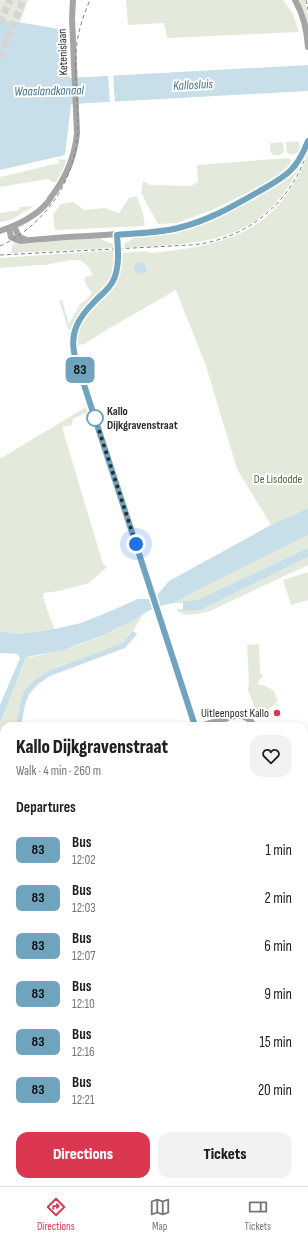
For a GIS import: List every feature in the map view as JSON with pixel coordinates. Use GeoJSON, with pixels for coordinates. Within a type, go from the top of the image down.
{"type":"FeatureCollection","features":[{"type":"Feature","properties":{"kind":"main road","name":"Ketenislaan"},"geometry":{"type":"LineString","coordinates":[[69,0],[72,18]]}},
{"type":"Feature","properties":{"kind":"main road","name":"Ketenislaan"},"geometry":{"type":"LineString","coordinates":[[12,226],[36,214],[44,207],[66,173],[74,152],[77,133],[72,18],[73,0]]}},
{"type":"Feature","properties":{"kind":"main road"},"geometry":{"type":"LineString","coordinates":[[292,0],[300,12]]}},
{"type":"Feature","properties":{"kind":"main road"},"geometry":{"type":"LineString","coordinates":[[295,0],[306,28],[308,47]]}},
{"type":"Feature","properties":{"kind":"main road"},"geometry":{"type":"LineString","coordinates":[[12,226],[22,238],[37,239],[151,233],[177,229],[228,210],[277,181],[287,174],[299,160],[308,141]]}},
{"type":"Feature","properties":{"kind":"main road"},"geometry":{"type":"LineString","coordinates":[[0,227],[12,226]]}},
{"type":"Feature","properties":{"kind":"main road"},"geometry":{"type":"LineString","coordinates":[[0,231],[12,226]]}},
{"type":"Feature","properties":{"kind":"main road"},"geometry":{"type":"LineString","coordinates":[[117,235],[118,261],[116,273],[108,288],[80,318],[74,332],[73,347],[194,722]]}},
{"type":"Feature","properties":{"kind":"main road"},"geometry":{"type":"LineString","coordinates":[[214,722],[240,715],[249,719],[251,722]]}},
{"type":"Feature","properties":{"kind":"green space"},"geometry":{"type":"Polygon","coordinates":[[[0,0],[28,0],[20,22],[0,19],[0,0]]]}},
{"type":"Feature","properties":{"kind":"green space"},"geometry":{"type":"Polygon","coordinates":[[[126,0],[283,0],[293,14],[299,32],[167,38],[164,23],[128,25],[126,0]]]}},
{"type":"Feature","properties":{"kind":"green space"},"geometry":{"type":"Polygon","coordinates":[[[297,0],[305,0],[308,15],[308,30],[297,0]]]}},
{"type":"Feature","properties":{"kind":"green space"},"geometry":{"type":"Polygon","coordinates":[[[299,141],[300,150],[298,153],[289,154],[286,148],[286,142],[299,141]]]}},
{"type":"Feature","properties":{"kind":"green space"},"geometry":{"type":"Polygon","coordinates":[[[283,142],[284,151],[282,154],[273,155],[270,149],[270,143],[283,142]]]}},
{"type":"Feature","properties":{"kind":"green space","name":"De Lisdodde"},"geometry":{"type":"Polygon","coordinates":[[[308,153],[308,508],[271,525],[237,469],[206,366],[176,290],[83,345],[78,346],[78,335],[81,325],[108,293],[119,276],[121,254],[148,251],[149,253],[202,246],[225,239],[246,230],[265,218],[282,201],[296,180],[308,153]]]}},
{"type":"Feature","properties":{"kind":"green space"},"geometry":{"type":"Polygon","coordinates":[[[305,154],[296,175],[283,194],[267,212],[249,225],[211,239],[190,243],[124,248],[124,244],[131,240],[132,236],[177,231],[201,225],[230,212],[286,177],[305,154]]]}},
{"type":"Feature","properties":{"kind":"green space"},"geometry":{"type":"Polygon","coordinates":[[[288,158],[291,161],[289,165],[269,182],[212,210],[177,223],[158,224],[141,193],[143,181],[150,185],[191,186],[198,182],[197,165],[288,158]]]}},
{"type":"Feature","properties":{"kind":"green space"},"geometry":{"type":"Polygon","coordinates":[[[58,159],[67,160],[55,183],[48,179],[0,187],[0,177],[59,163],[58,159]]]}},
{"type":"Feature","properties":{"kind":"green space"},"geometry":{"type":"Polygon","coordinates":[[[137,196],[145,226],[55,230],[53,215],[61,204],[73,202],[84,210],[105,208],[119,213],[129,198],[137,196]]]}},
{"type":"Feature","properties":{"kind":"green space"},"geometry":{"type":"Polygon","coordinates":[[[34,206],[11,220],[0,222],[0,213],[19,210],[20,207],[34,206]]]}},
{"type":"Feature","properties":{"kind":"green space"},"geometry":{"type":"Polygon","coordinates":[[[101,238],[102,240],[113,244],[115,248],[12,253],[12,246],[14,244],[101,238]]]}},
{"type":"Feature","properties":{"kind":"green space"},"geometry":{"type":"Polygon","coordinates":[[[115,250],[114,272],[108,284],[85,308],[71,329],[68,329],[59,300],[62,300],[69,324],[80,305],[78,305],[86,300],[92,293],[85,281],[85,277],[93,275],[88,266],[80,260],[70,260],[45,265],[0,268],[0,258],[115,250]]]}},
{"type":"Feature","properties":{"kind":"green space"},"geometry":{"type":"Polygon","coordinates":[[[86,407],[88,412],[73,419],[72,425],[62,427],[103,564],[107,567],[89,583],[59,591],[44,593],[43,597],[54,629],[18,634],[0,631],[0,456],[1,458],[86,407]]]}},
{"type":"Feature","properties":{"kind":"green space"},"geometry":{"type":"Polygon","coordinates":[[[308,535],[308,548],[197,600],[174,603],[194,592],[308,535]]]}},
{"type":"Feature","properties":{"kind":"green space"},"geometry":{"type":"Polygon","coordinates":[[[308,557],[308,565],[210,611],[187,615],[180,613],[176,609],[201,610],[308,557]]]}},
{"type":"Feature","properties":{"kind":"green space"},"geometry":{"type":"Polygon","coordinates":[[[308,572],[308,600],[291,605],[283,580],[308,572]]]}},
{"type":"Feature","properties":{"kind":"green space"},"geometry":{"type":"Polygon","coordinates":[[[143,614],[133,631],[122,643],[48,671],[20,704],[17,722],[1,722],[26,657],[32,657],[85,643],[132,621],[143,614]]]}},
{"type":"Feature","properties":{"kind":"green space"},"geometry":{"type":"Polygon","coordinates":[[[259,644],[260,673],[263,677],[258,683],[273,690],[278,701],[268,710],[259,714],[256,712],[248,691],[247,645],[259,644]]]}},
{"type":"Feature","properties":{"kind":"water"},"geometry":{"type":"Polygon","coordinates":[[[0,19],[60,29],[68,75],[70,78],[308,65],[308,91],[71,104],[65,155],[0,170],[0,19]]]}},
{"type":"Feature","properties":{"kind":"water"},"geometry":{"type":"Polygon","coordinates":[[[138,262],[144,263],[147,271],[141,275],[136,273],[134,266],[138,262]]]}},
{"type":"Feature","properties":{"kind":"water"},"geometry":{"type":"Polygon","coordinates":[[[308,508],[308,535],[174,603],[148,611],[131,622],[104,635],[63,650],[26,657],[0,722],[0,705],[20,658],[17,654],[0,653],[0,631],[18,634],[54,629],[81,623],[138,599],[148,599],[157,595],[169,581],[271,525],[308,508]]]}},
{"type":"Feature","properties":{"kind":"water"},"geometry":{"type":"Polygon","coordinates":[[[308,548],[308,557],[201,610],[183,610],[183,601],[197,600],[308,548]]]}},
{"type":"Feature","properties":{"kind":"water"},"geometry":{"type":"Polygon","coordinates":[[[133,631],[137,634],[125,648],[50,676],[38,684],[29,694],[22,722],[17,722],[24,691],[35,680],[48,671],[122,643],[133,631]]]}},
{"type":"Feature","properties":{"kind":"pier"},"geometry":{"type":"Polygon","coordinates":[[[108,75],[113,75],[115,103],[110,103],[108,75]]]}},
{"type":"Feature","properties":{"kind":"tunnel"},"geometry":{"type":"LineString","coordinates":[[0,23],[10,0]]}},
{"type":"Feature","properties":{"kind":"tunnel"},"geometry":{"type":"LineString","coordinates":[[0,57],[23,0]]}},
{"type":"Feature","properties":{"kind":"railway"},"geometry":{"type":"LineString","coordinates":[[0,246],[17,237],[32,225],[57,197],[66,180],[77,144],[78,125],[76,53],[78,37],[80,26],[90,0]]}},
{"type":"Feature","properties":{"kind":"railway"},"geometry":{"type":"LineString","coordinates":[[306,0],[308,10]]}},
{"type":"Feature","properties":{"kind":"railway"},"geometry":{"type":"LineString","coordinates":[[0,255],[190,245],[210,242],[230,236],[248,227],[279,201],[301,168],[308,148]]}},
{"type":"Feature","properties":{"kind":"bus line","name":"83"},"geometry":{"type":"LineString","coordinates":[[194,722],[75,357],[73,347],[74,332],[80,318],[86,310],[108,288],[113,280],[118,261],[117,235],[151,233],[177,229],[194,224],[228,210],[287,174],[299,160],[308,141]]}},
{"type":"Feature","properties":{"kind":"place","name":"Kallo Dijkgravenstraat"},"geometry":{"type":"Point","coordinates":[95,418]}},
{"type":"Feature","properties":{"kind":"place","name":"Uitleenpost Kallo"},"geometry":{"type":"Point","coordinates":[277,713]}},
{"type":"Feature","properties":{"kind":"route"},"geometry":{"type":"LineString","coordinates":[[95,418],[136,544]]}},
{"type":"Feature","properties":{"kind":"water label","name":"Kallosluis"},"geometry":{"type":"Point","coordinates":[193,85]}},
{"type":"Feature","properties":{"kind":"water label","name":"Waaslandkanaal"},"geometry":{"type":"Point","coordinates":[49,91]}}]}
